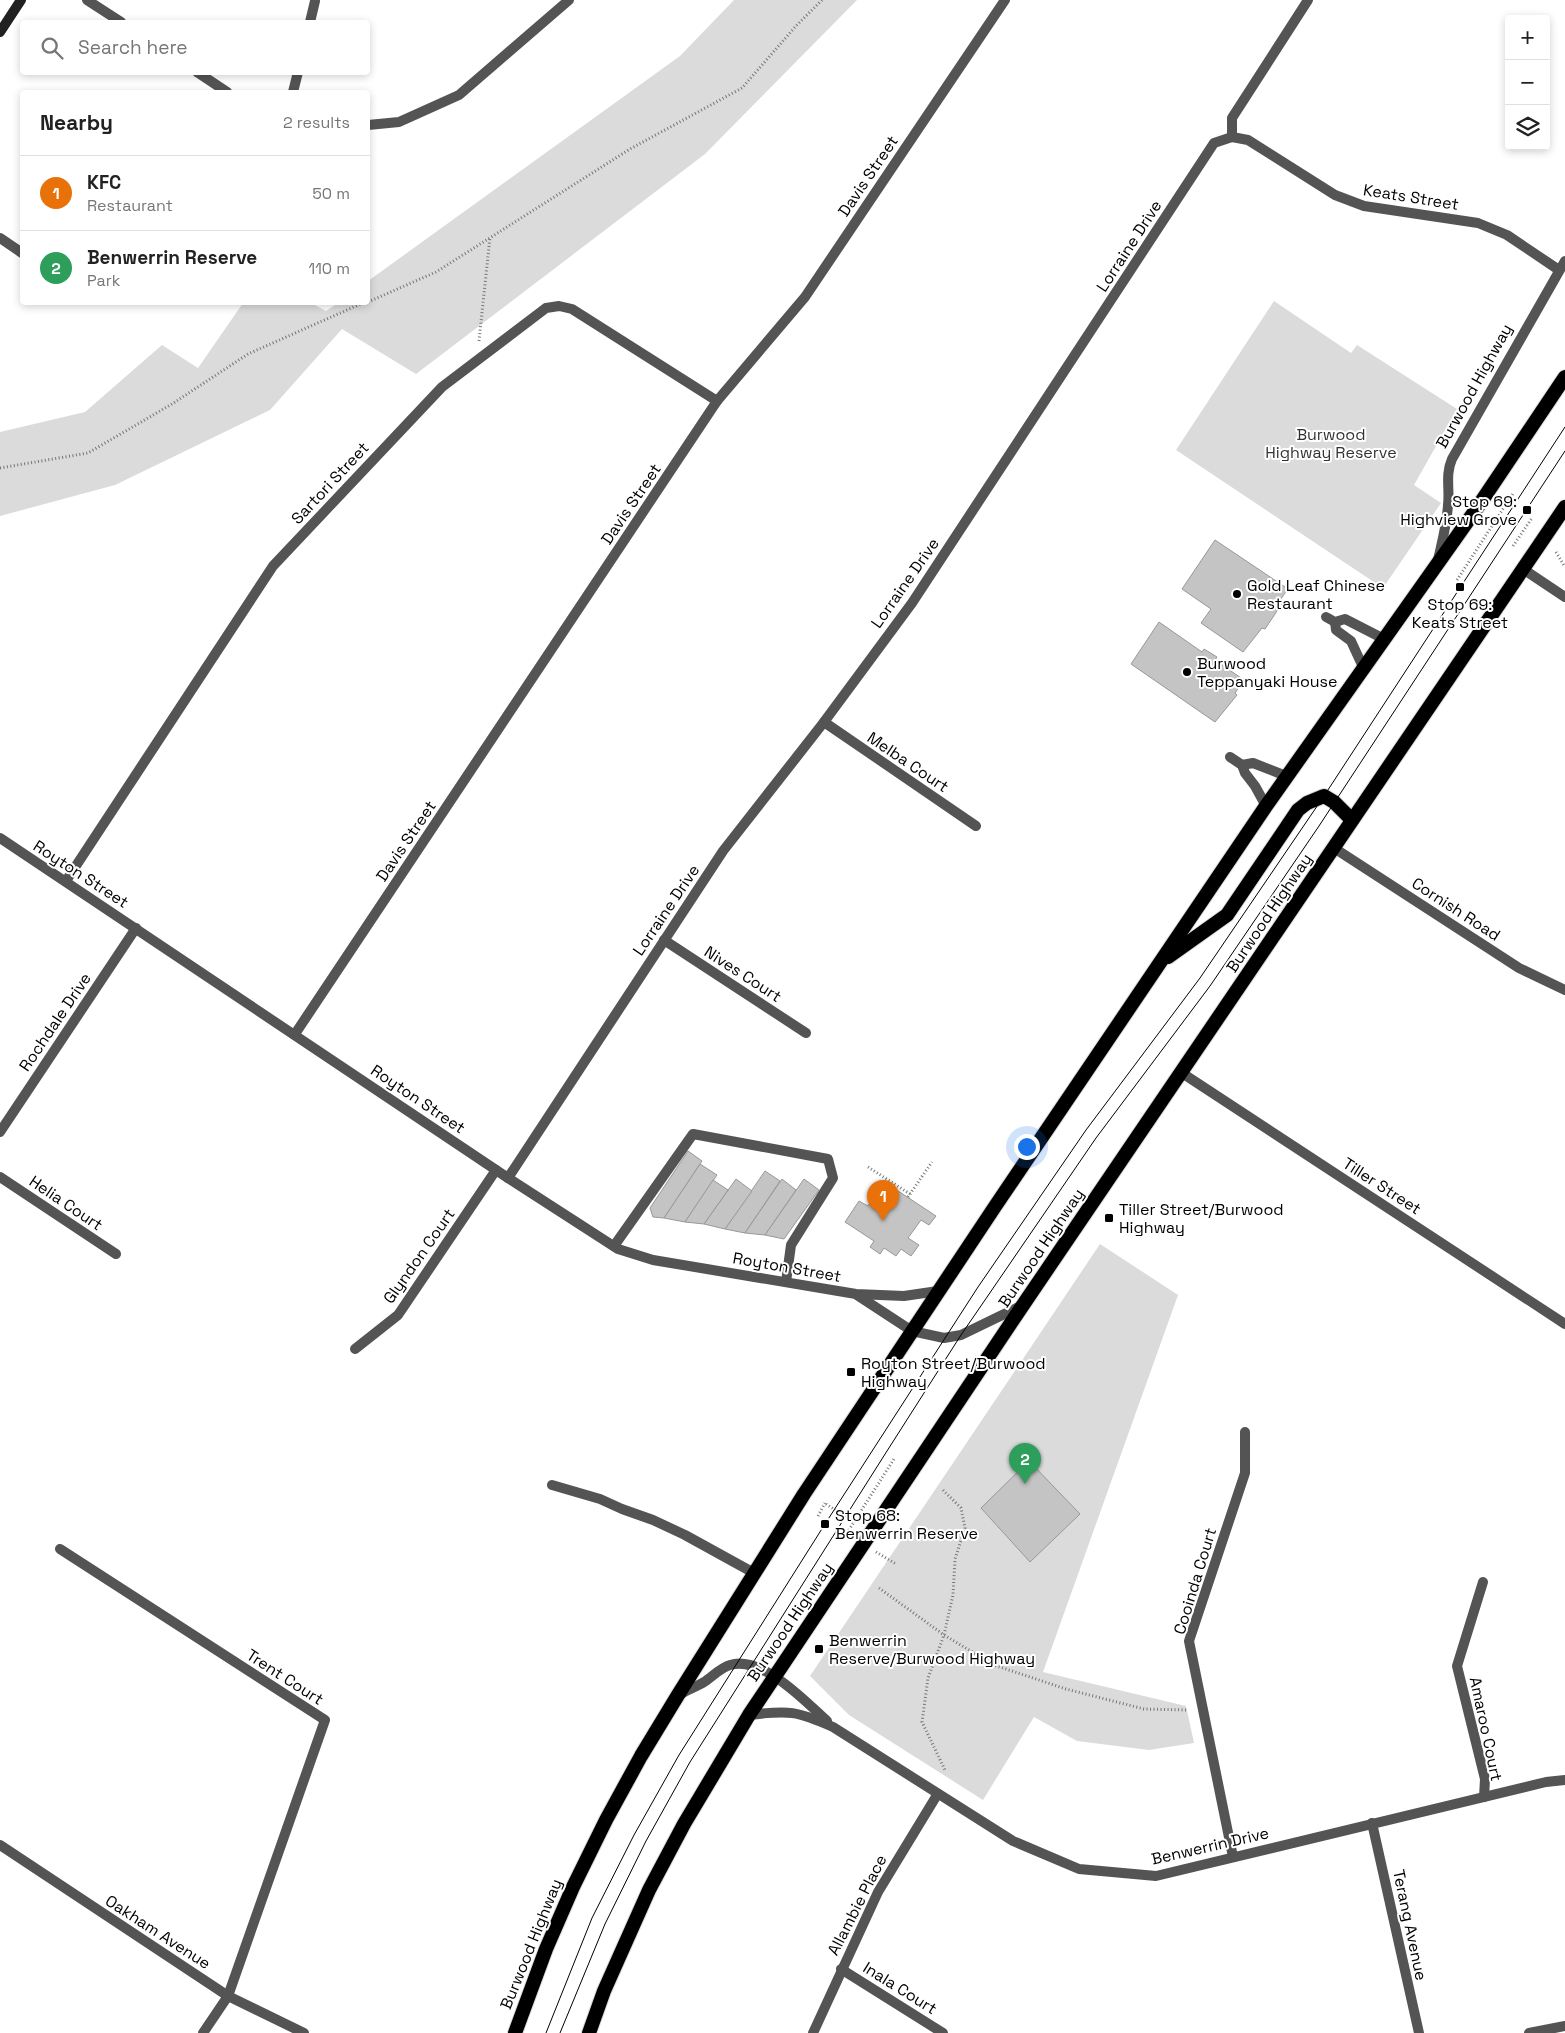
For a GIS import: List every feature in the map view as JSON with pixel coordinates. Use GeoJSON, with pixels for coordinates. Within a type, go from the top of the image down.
{"type":"FeatureCollection","features":[{"type":"Feature","properties":{"kind":"highway","name":"Burwood Highway"},"geometry":{"type":"LineString","coordinates":[[514,2033],[546,1949],[573,1887],[606,1820],[641,1756],[754,1573],[938,1292],[1286,776],[1436,566],[1565,377]]}},
{"type":"Feature","properties":{"kind":"highway","name":"Burwood Highway"},"geometry":{"type":"LineString","coordinates":[[588,2033],[649,1890],[684,1824],[749,1715],[1023,1305],[1565,507]]}},
{"type":"Feature","properties":{"kind":"highway"},"geometry":{"type":"LineString","coordinates":[[1162,961],[1227,915],[1289,823],[1307,803],[1324,796],[1334,802],[1352,820]]}},
{"type":"Feature","properties":{"kind":"main road"},"geometry":{"type":"LineString","coordinates":[[0,32],[21,0]]}},
{"type":"Feature","properties":{"kind":"street"},"geometry":{"type":"LineString","coordinates":[[87,0],[118,20]]}},
{"type":"Feature","properties":{"kind":"street"},"geometry":{"type":"LineString","coordinates":[[370,125],[399,122],[459,94],[569,0]]}},
{"type":"Feature","properties":{"kind":"street","name":"Davis Street"},"geometry":{"type":"LineString","coordinates":[[296,1034],[717,401],[805,297],[1005,0]]}},
{"type":"Feature","properties":{"kind":"street"},"geometry":{"type":"LineString","coordinates":[[1232,137],[1232,118],[1308,0]]}},
{"type":"Feature","properties":{"kind":"street"},"geometry":{"type":"LineString","coordinates":[[311,20],[316,1]]}},
{"type":"Feature","properties":{"kind":"street"},"geometry":{"type":"LineString","coordinates":[[202,75],[224,90]]}},
{"type":"Feature","properties":{"kind":"street"},"geometry":{"type":"LineString","coordinates":[[294,90],[297,75]]}},
{"type":"Feature","properties":{"kind":"street","name":"Keats Street"},"geometry":{"type":"LineString","coordinates":[[1232,137],[1248,140],[1335,195],[1349,201],[1364,206],[1478,223],[1507,235],[1562,266]]}},
{"type":"Feature","properties":{"kind":"street","name":"Lorraine Drive"},"geometry":{"type":"LineString","coordinates":[[508,1178],[723,851],[824,722],[912,603],[1214,143],[1232,137]]}},
{"type":"Feature","properties":{"kind":"street"},"geometry":{"type":"LineString","coordinates":[[0,238],[20,252]]}},
{"type":"Feature","properties":{"kind":"street","name":"Burwood Highway"},"geometry":{"type":"LineString","coordinates":[[1436,566],[1446,520],[1448,499],[1447,477],[1452,459],[1562,266]]}},
{"type":"Feature","properties":{"kind":"street","name":"Sartori Street"},"geometry":{"type":"LineString","coordinates":[[66,881],[273,566],[442,387],[546,308],[559,306],[572,309],[717,401]]}},
{"type":"Feature","properties":{"kind":"street"},"geometry":{"type":"LineString","coordinates":[[1523,569],[1565,597]]}},
{"type":"Feature","properties":{"kind":"street"},"geometry":{"type":"LineString","coordinates":[[1363,667],[1351,640],[1336,630],[1330,619],[1345,620],[1384,639]]}},
{"type":"Feature","properties":{"kind":"street","name":"Melba Court"},"geometry":{"type":"LineString","coordinates":[[824,722],[976,826]]}},
{"type":"Feature","properties":{"kind":"street"},"geometry":{"type":"LineString","coordinates":[[1230,757],[1242,765],[1266,806]]}},
{"type":"Feature","properties":{"kind":"street"},"geometry":{"type":"LineString","coordinates":[[1242,765],[1253,762],[1286,776]]}},
{"type":"Feature","properties":{"kind":"street","name":"Royton Street"},"geometry":{"type":"LineString","coordinates":[[0,838],[296,1034],[508,1178],[614,1246],[634,1255],[653,1260],[856,1294],[904,1296],[938,1292]]}},
{"type":"Feature","properties":{"kind":"street","name":"Cornish Road"},"geometry":{"type":"LineString","coordinates":[[1334,848],[1519,968],[1565,990]]}},
{"type":"Feature","properties":{"kind":"street","name":"Rochdale Drive"},"geometry":{"type":"LineString","coordinates":[[0,1132],[136,928]]}},
{"type":"Feature","properties":{"kind":"street","name":"Nives Court"},"geometry":{"type":"LineString","coordinates":[[664,940],[806,1032]]}},
{"type":"Feature","properties":{"kind":"street","name":"Tiller Street"},"geometry":{"type":"LineString","coordinates":[[1182,1072],[1565,1324]]}},
{"type":"Feature","properties":{"kind":"street"},"geometry":{"type":"LineString","coordinates":[[614,1246],[693,1134],[828,1159],[834,1178],[791,1245],[786,1282]]}},
{"type":"Feature","properties":{"kind":"street","name":"Glyndon Court"},"geometry":{"type":"LineString","coordinates":[[355,1349],[398,1315],[496,1170]]}},
{"type":"Feature","properties":{"kind":"street","name":"Helia Court"},"geometry":{"type":"LineString","coordinates":[[0,1177],[116,1254]]}},
{"type":"Feature","properties":{"kind":"street","name":"Royton Street"},"geometry":{"type":"LineString","coordinates":[[856,1294],[912,1331],[944,1338],[961,1336],[1023,1305]]}},
{"type":"Feature","properties":{"kind":"street","name":"Cooinda Court"},"geometry":{"type":"LineString","coordinates":[[1233,1857],[1189,1641],[1245,1473],[1245,1432]]}},
{"type":"Feature","properties":{"kind":"street"},"geometry":{"type":"LineString","coordinates":[[552,1485],[591,1496],[653,1520],[685,1535],[754,1573]]}},
{"type":"Feature","properties":{"kind":"street","name":"Trent Court"},"geometry":{"type":"LineString","coordinates":[[60,1549],[325,1720],[228,1996]]}},
{"type":"Feature","properties":{"kind":"street","name":"Amaroo Court"},"geometry":{"type":"LineString","coordinates":[[1484,1582],[1456,1666],[1485,1779],[1484,1797]]}},
{"type":"Feature","properties":{"kind":"street","name":"Benwerrin Drive"},"geometry":{"type":"LineString","coordinates":[[678,1696],[728,1666],[738,1663],[752,1666],[775,1677],[792,1689],[833,1727],[937,1795],[1013,1841],[1079,1869],[1156,1876],[1372,1823],[1565,1780]]}},
{"type":"Feature","properties":{"kind":"street","name":"Benwerrin Drive"},"geometry":{"type":"LineString","coordinates":[[749,1715],[792,1712],[833,1727]]}},
{"type":"Feature","properties":{"kind":"street","name":"Allambie Place"},"geometry":{"type":"LineString","coordinates":[[813,2033],[878,1892],[937,1795]]}},
{"type":"Feature","properties":{"kind":"street","name":"Terang Avenue"},"geometry":{"type":"LineString","coordinates":[[1372,1823],[1419,2033]]}},
{"type":"Feature","properties":{"kind":"street","name":"Oakham Avenue"},"geometry":{"type":"LineString","coordinates":[[0,1845],[228,1996],[304,2033]]}},
{"type":"Feature","properties":{"kind":"street","name":"Inala Court"},"geometry":{"type":"LineString","coordinates":[[841,1969],[943,2033]]}},
{"type":"Feature","properties":{"kind":"street"},"geometry":{"type":"LineString","coordinates":[[203,2033],[228,1996]]}},
{"type":"Feature","properties":{"kind":"street"},"geometry":{"type":"LineString","coordinates":[[1529,2033],[1565,2026]]}},
{"type":"Feature","properties":{"kind":"path"},"geometry":{"type":"LineString","coordinates":[[370,300],[436,272],[630,149],[742,88],[796,26],[822,0]]}},
{"type":"Feature","properties":{"kind":"path"},"geometry":{"type":"LineString","coordinates":[[477,360],[490,237]]}},
{"type":"Feature","properties":{"kind":"path"},"geometry":{"type":"LineString","coordinates":[[0,468],[88,453],[172,404],[248,354],[359,305]]}},
{"type":"Feature","properties":{"kind":"path"},"geometry":{"type":"LineString","coordinates":[[1457,580],[1514,492]]}},
{"type":"Feature","properties":{"kind":"path"},"geometry":{"type":"LineString","coordinates":[[1513,546],[1532,518]]}},
{"type":"Feature","properties":{"kind":"path"},"geometry":{"type":"LineString","coordinates":[[1556,552],[1565,567]]}},
{"type":"Feature","properties":{"kind":"path"},"geometry":{"type":"LineString","coordinates":[[868,1166],[909,1196],[932,1162]]}},
{"type":"Feature","properties":{"kind":"path"},"geometry":{"type":"LineString","coordinates":[[854,1522],[894,1459]]}},
{"type":"Feature","properties":{"kind":"path"},"geometry":{"type":"LineString","coordinates":[[943,1490],[962,1508],[965,1528],[955,1559],[953,1594],[944,1635],[928,1678],[922,1722],[945,1770]]}},
{"type":"Feature","properties":{"kind":"path"},"geometry":{"type":"LineString","coordinates":[[818,1516],[825,1504],[844,1515]]}},
{"type":"Feature","properties":{"kind":"path"},"geometry":{"type":"LineString","coordinates":[[879,1588],[944,1635],[994,1665],[1066,1689],[1144,1709],[1179,1711],[1203,1708]]}},
{"type":"Feature","properties":{"kind":"green space"},"geometry":{"type":"Polygon","coordinates":[[[734,0],[857,0],[705,154],[416,374],[342,329],[270,410],[115,485],[0,516],[0,432],[85,412],[162,345],[198,368],[242,305],[315,305],[326,311],[335,305],[370,305],[370,280],[680,56],[734,0]]]}},
{"type":"Feature","properties":{"kind":"green space","name":"Burwood Highway Reserve"},"geometry":{"type":"Polygon","coordinates":[[[1274,301],[1351,353],[1357,345],[1457,409],[1414,485],[1441,503],[1383,588],[1176,450],[1274,301]]]}},
{"type":"Feature","properties":{"kind":"green space"},"geometry":{"type":"Polygon","coordinates":[[[1100,1244],[1178,1295],[1043,1672],[1186,1706],[1194,1743],[1149,1750],[1077,1741],[1034,1717],[983,1800],[849,1715],[810,1676],[1100,1244]]]}},
{"type":"Feature","properties":{"kind":"building","name":"Gold Leaf Chinese Restaurant"},"geometry":{"type":"Polygon","coordinates":[[[1215,540],[1288,589],[1280,600],[1283,602],[1265,629],[1262,628],[1243,652],[1201,623],[1211,609],[1182,589],[1215,540]]]}},
{"type":"Feature","properties":{"kind":"building","name":"Burwood Teppanyaki House"},"geometry":{"type":"Polygon","coordinates":[[[1159,622],[1202,652],[1204,649],[1217,657],[1215,660],[1244,680],[1235,693],[1237,695],[1215,722],[1131,664],[1159,622]]]}},
{"type":"Feature","properties":{"kind":"building"},"geometry":{"type":"Polygon","coordinates":[[[688,1151],[702,1161],[664,1218],[653,1217],[650,1208],[688,1151]]]}},
{"type":"Feature","properties":{"kind":"building"},"geometry":{"type":"Polygon","coordinates":[[[700,1164],[717,1175],[685,1222],[664,1218],[700,1164]]]}},
{"type":"Feature","properties":{"kind":"building"},"geometry":{"type":"Polygon","coordinates":[[[765,1171],[780,1181],[745,1233],[725,1229],[765,1171]]]}},
{"type":"Feature","properties":{"kind":"building"},"geometry":{"type":"Polygon","coordinates":[[[736,1179],[752,1191],[725,1229],[704,1224],[736,1179]]]}},
{"type":"Feature","properties":{"kind":"building"},"geometry":{"type":"Polygon","coordinates":[[[782,1179],[796,1190],[765,1235],[745,1233],[782,1179]]]}},
{"type":"Feature","properties":{"kind":"building"},"geometry":{"type":"Polygon","coordinates":[[[804,1179],[819,1190],[784,1239],[765,1235],[804,1179]]]}},
{"type":"Feature","properties":{"kind":"building"},"geometry":{"type":"Polygon","coordinates":[[[713,1180],[728,1190],[704,1224],[685,1222],[713,1180]]]}},
{"type":"Feature","properties":{"kind":"building"},"geometry":{"type":"Polygon","coordinates":[[[889,1185],[936,1216],[929,1225],[921,1220],[908,1238],[919,1245],[911,1256],[901,1249],[896,1256],[884,1248],[880,1254],[870,1247],[874,1241],[845,1222],[859,1201],[868,1206],[878,1190],[884,1193],[889,1185]]]}},
{"type":"Feature","properties":{"kind":"building"},"geometry":{"type":"Polygon","coordinates":[[[1029,1461],[1080,1514],[1030,1562],[981,1508],[1029,1461]]]}},
{"type":"Feature","properties":{"kind":"tram line"},"geometry":{"type":"LineString","coordinates":[[546,2033],[592,1918],[634,1835],[679,1755],[825,1524],[978,1287],[1086,1130],[1200,978],[1324,796],[1565,427]]}},
{"type":"Feature","properties":{"kind":"tram line"},"geometry":{"type":"LineString","coordinates":[[560,2033],[605,1924],[646,1841],[690,1762],[887,1451],[961,1335],[1096,1138],[1210,986],[1319,826],[1565,451]]}},
{"type":"Feature","properties":{"kind":"place","name":"Stop 69: Highview Grove"},"geometry":{"type":"Point","coordinates":[1527,510]}},
{"type":"Feature","properties":{"kind":"place","name":"Stop 69: Keats Street"},"geometry":{"type":"Point","coordinates":[1460,587]}},
{"type":"Feature","properties":{"kind":"place","name":"Gold Leaf Chinese Restaurant"},"geometry":{"type":"Point","coordinates":[1237,594]}},
{"type":"Feature","properties":{"kind":"place","name":"Burwood Teppanyaki House"},"geometry":{"type":"Point","coordinates":[1187,672]}},
{"type":"Feature","properties":{"kind":"place","name":"Tiller Street/Burwood Highway"},"geometry":{"type":"Point","coordinates":[1109,1218]}},
{"type":"Feature","properties":{"kind":"place","name":"KFC"},"geometry":{"type":"Point","coordinates":[883,1221]}},
{"type":"Feature","properties":{"kind":"place","name":"Royton Street/Burwood Highway"},"geometry":{"type":"Point","coordinates":[851,1372]}},
{"type":"Feature","properties":{"kind":"place","name":"Benwerrin Reserve"},"geometry":{"type":"Point","coordinates":[1025,1484]}},
{"type":"Feature","properties":{"kind":"place","name":"Stop 68: Benwerrin Reserve"},"geometry":{"type":"Point","coordinates":[825,1524]}},
{"type":"Feature","properties":{"kind":"place","name":"Benwerrin Reserve/Burwood Highway"},"geometry":{"type":"Point","coordinates":[819,1649]}}]}
